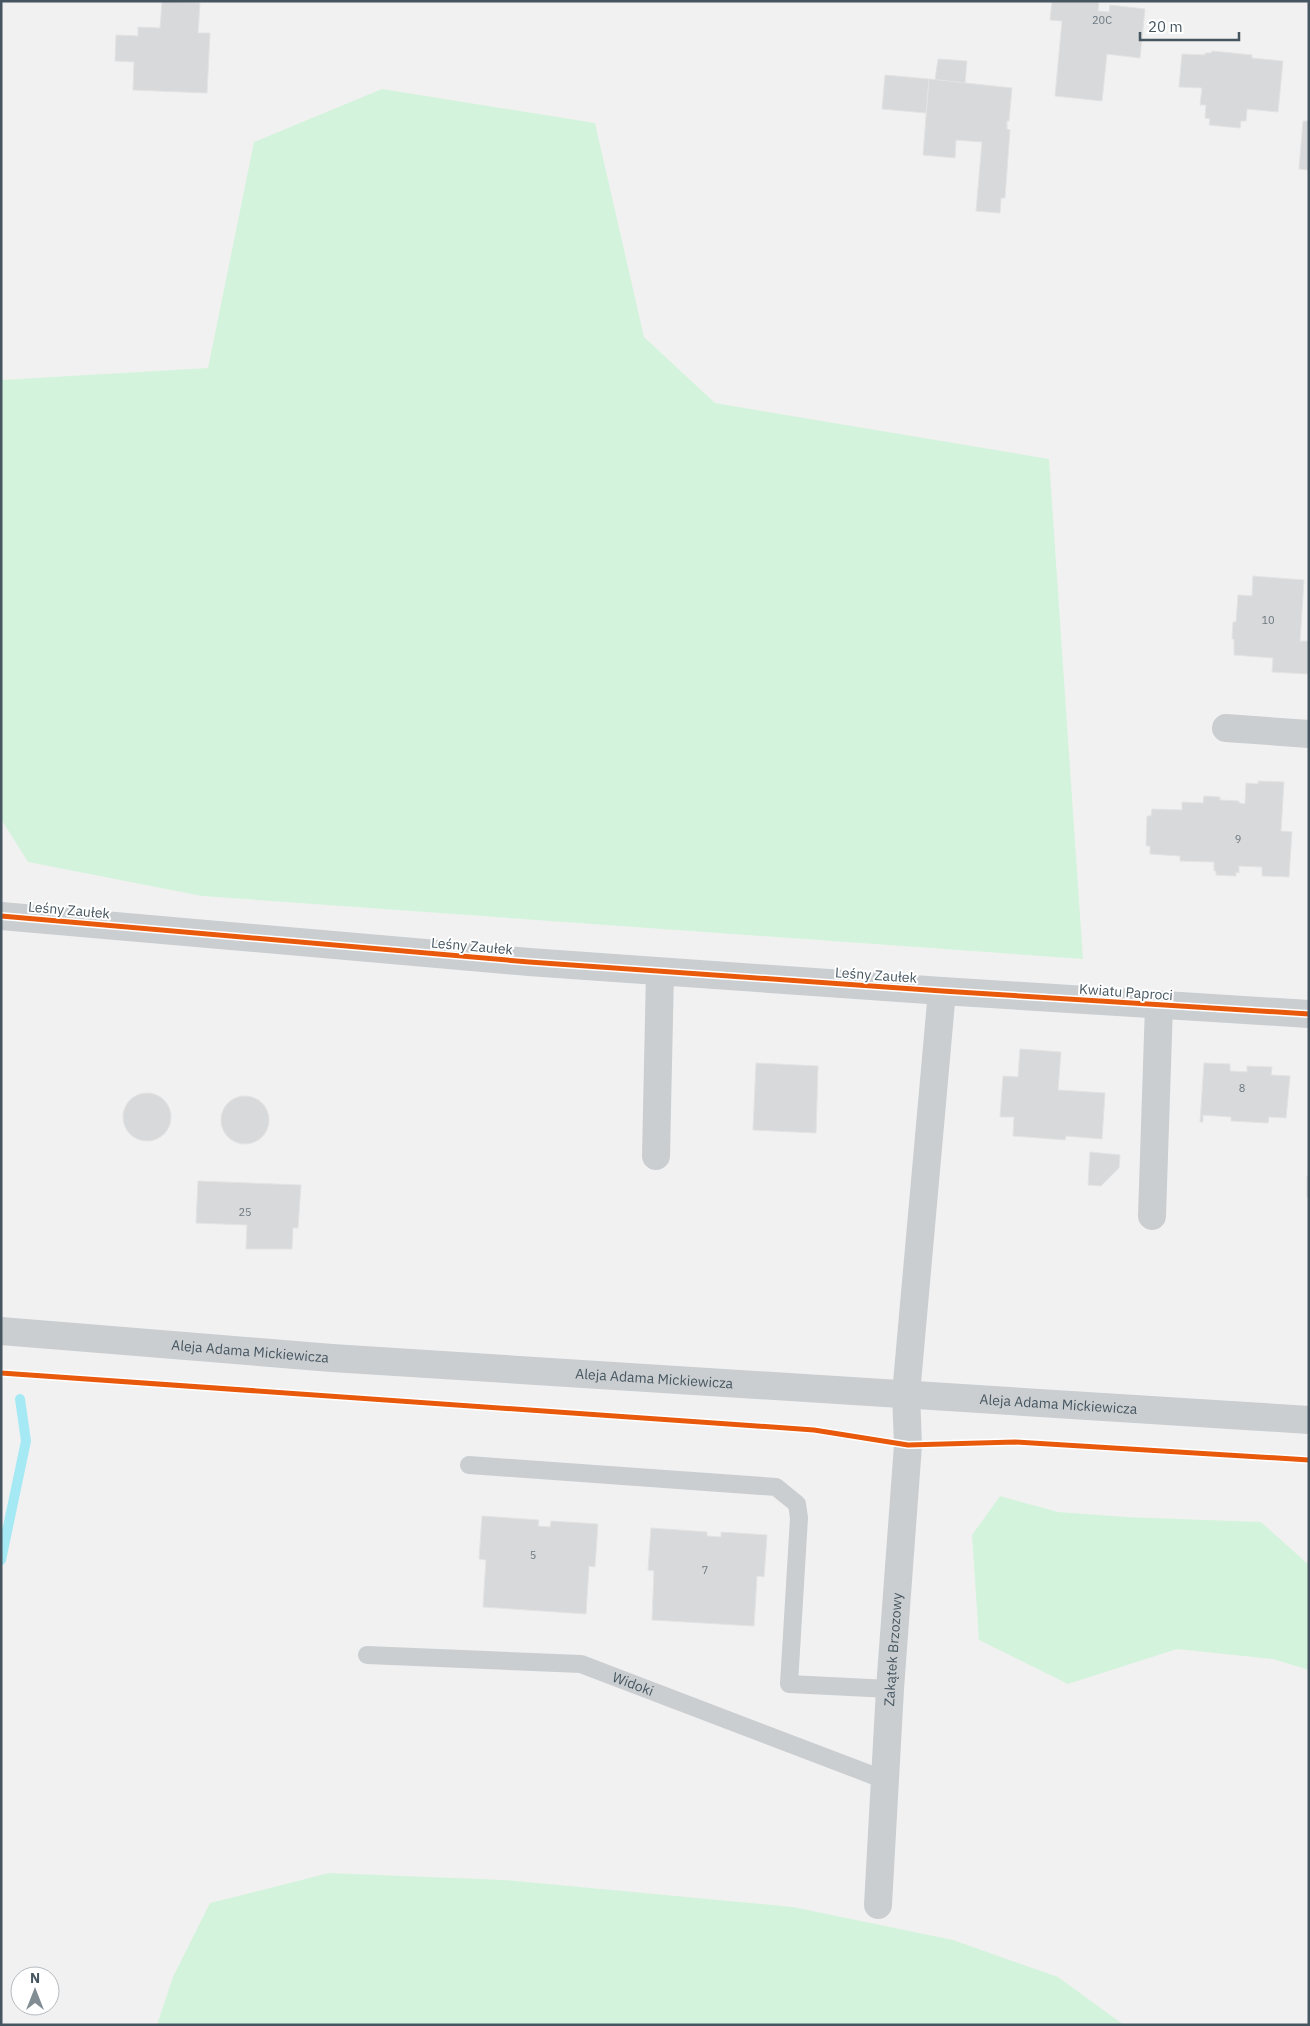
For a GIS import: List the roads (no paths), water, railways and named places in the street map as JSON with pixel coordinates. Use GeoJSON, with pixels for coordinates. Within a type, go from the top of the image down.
{"type":"FeatureCollection","features":[{"type":"Feature","properties":{"kind":"street"},"geometry":{"type":"LineString","coordinates":[[1226,728],[1309,734]]}},
{"type":"Feature","properties":{"kind":"street","name":"Leśny Zaułek"},"geometry":{"type":"LineString","coordinates":[[1,916],[529,962],[942,991]]}},
{"type":"Feature","properties":{"kind":"street"},"geometry":{"type":"LineString","coordinates":[[656,1156],[660,972]]}},
{"type":"Feature","properties":{"kind":"street"},"geometry":{"type":"LineString","coordinates":[[906,1394],[942,991]]}},
{"type":"Feature","properties":{"kind":"street","name":"Kwiatu Paproci"},"geometry":{"type":"LineString","coordinates":[[942,991],[1309,1014]]}},
{"type":"Feature","properties":{"kind":"street","name":"Kwiatu Paproci"},"geometry":{"type":"LineString","coordinates":[[1152,1216],[1159,1005]]}},
{"type":"Feature","properties":{"kind":"street","name":"Aleja Adama Mickiewicza"},"geometry":{"type":"LineString","coordinates":[[1,1331],[332,1358],[1309,1420]]}},
{"type":"Feature","properties":{"kind":"street","name":"Zakątek Brzozowy"},"geometry":{"type":"LineString","coordinates":[[878,1905],[890,1689],[908,1445],[906,1394]]}},
{"type":"Feature","properties":{"kind":"lane"},"geometry":{"type":"LineString","coordinates":[[469,1465],[776,1487],[797,1504],[799,1518],[789,1684],[890,1689]]}},
{"type":"Feature","properties":{"kind":"lane","name":"Widoki"},"geometry":{"type":"LineString","coordinates":[[367,1655],[581,1664],[885,1780]]}},
{"type":"Feature","properties":{"kind":"waterway"},"geometry":{"type":"LineString","coordinates":[[1,1560],[26,1441],[20,1399]]}}]}
